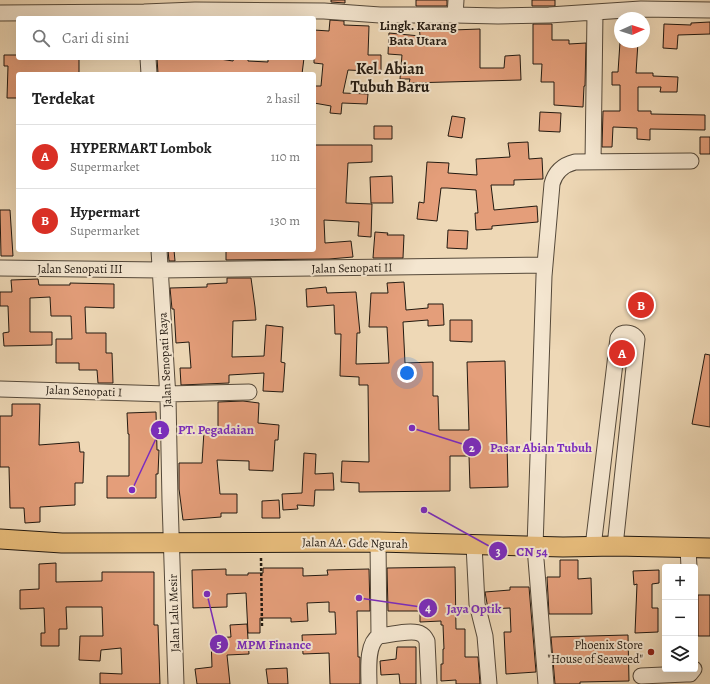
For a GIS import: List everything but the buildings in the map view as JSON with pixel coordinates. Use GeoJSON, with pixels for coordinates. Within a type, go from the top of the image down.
{"type":"FeatureCollection","features":[{"type":"Feature","properties":{"kind":"main road","name":"Jalan AA. Gde Ngurah"},"geometry":{"type":"LineString","coordinates":[[0,539],[62,542],[378,542],[535,547],[615,546],[710,548]]}},
{"type":"Feature","properties":{"kind":"street"},"geometry":{"type":"LineString","coordinates":[[0,13],[195,10],[324,11],[380,15],[456,7],[498,16],[595,13],[641,9],[710,10]]}},
{"type":"Feature","properties":{"kind":"street"},"geometry":{"type":"LineString","coordinates":[[593,162],[595,13]]}},
{"type":"Feature","properties":{"kind":"street"},"geometry":{"type":"LineString","coordinates":[[148,60],[149,72]]}},
{"type":"Feature","properties":{"kind":"street"},"geometry":{"type":"LineString","coordinates":[[546,684],[535,547],[545,265],[553,179],[562,168],[570,163],[690,161]]}},
{"type":"Feature","properties":{"kind":"street","name":"Jalan Senopati Raya"},"geometry":{"type":"LineString","coordinates":[[159,252],[167,394],[171,542]]}},
{"type":"Feature","properties":{"kind":"street","name":"Jalan Senopati II"},"geometry":{"type":"LineString","coordinates":[[160,270],[545,265]]}},
{"type":"Feature","properties":{"kind":"street","name":"Jalan Senopati III"},"geometry":{"type":"LineString","coordinates":[[0,268],[160,270]]}},
{"type":"Feature","properties":{"kind":"street"},"geometry":{"type":"LineString","coordinates":[[593,547],[618,338],[620,334],[630,333],[637,339],[615,546]]}},
{"type":"Feature","properties":{"kind":"street"},"geometry":{"type":"LineString","coordinates":[[614,370],[634,371]]}},
{"type":"Feature","properties":{"kind":"street","name":"Jalan Senopati I"},"geometry":{"type":"LineString","coordinates":[[0,389],[167,394],[249,392]]}},
{"type":"Feature","properties":{"kind":"street"},"geometry":{"type":"LineString","coordinates":[[597,520],[617,522]]}},
{"type":"Feature","properties":{"kind":"street","name":"Jalan Lalu Mesir"},"geometry":{"type":"LineString","coordinates":[[171,542],[176,684]]}},
{"type":"Feature","properties":{"kind":"street"},"geometry":{"type":"LineString","coordinates":[[378,542],[378,636]]}},
{"type":"Feature","properties":{"kind":"street"},"geometry":{"type":"LineString","coordinates":[[474,545],[477,604],[485,636],[489,684]]}},
{"type":"Feature","properties":{"kind":"street"},"geometry":{"type":"LineString","coordinates":[[688,548],[688,564]]}},
{"type":"Feature","properties":{"kind":"street"},"geometry":{"type":"LineString","coordinates":[[369,684],[369,654],[375,638],[378,636],[414,632],[421,633],[427,641],[429,684]]}},
{"type":"Feature","properties":{"kind":"street"},"geometry":{"type":"LineString","coordinates":[[641,676],[690,674],[692,672]]}},
{"type":"Feature","properties":{"kind":"path"},"geometry":{"type":"LineString","coordinates":[[262,542],[262,627]]}},
{"type":"Feature","properties":{"kind":"place","name":"Hypermart"},"geometry":{"type":"Point","coordinates":[641,305]}},
{"type":"Feature","properties":{"kind":"place","name":"HYPERMART Lombok"},"geometry":{"type":"Point","coordinates":[622,353]}},
{"type":"Feature","properties":{"kind":"place","name":"Pasar Abian Tubuh"},"geometry":{"type":"Point","coordinates":[412,428]}},
{"type":"Feature","properties":{"kind":"place","name":"PT. Pegadaian"},"geometry":{"type":"Point","coordinates":[132,490]}},
{"type":"Feature","properties":{"kind":"place","name":"CN 54"},"geometry":{"type":"Point","coordinates":[424,510]}},
{"type":"Feature","properties":{"kind":"place","name":"MPM Finance"},"geometry":{"type":"Point","coordinates":[207,594]}},
{"type":"Feature","properties":{"kind":"place","name":"Jaya Optik"},"geometry":{"type":"Point","coordinates":[359,598]}},
{"type":"Feature","properties":{"kind":"place","name":"Phoenix Store \"House of Seaweed\""},"geometry":{"type":"Point","coordinates":[651,652]}},
{"type":"Feature","properties":{"kind":"district","name":"Lingk. Karang Bata Utara"},"geometry":{"type":"Point","coordinates":[418,32]}},
{"type":"Feature","properties":{"kind":"district","name":"Kel. Abian Tubuh Baru"},"geometry":{"type":"Point","coordinates":[390,78]}}]}
